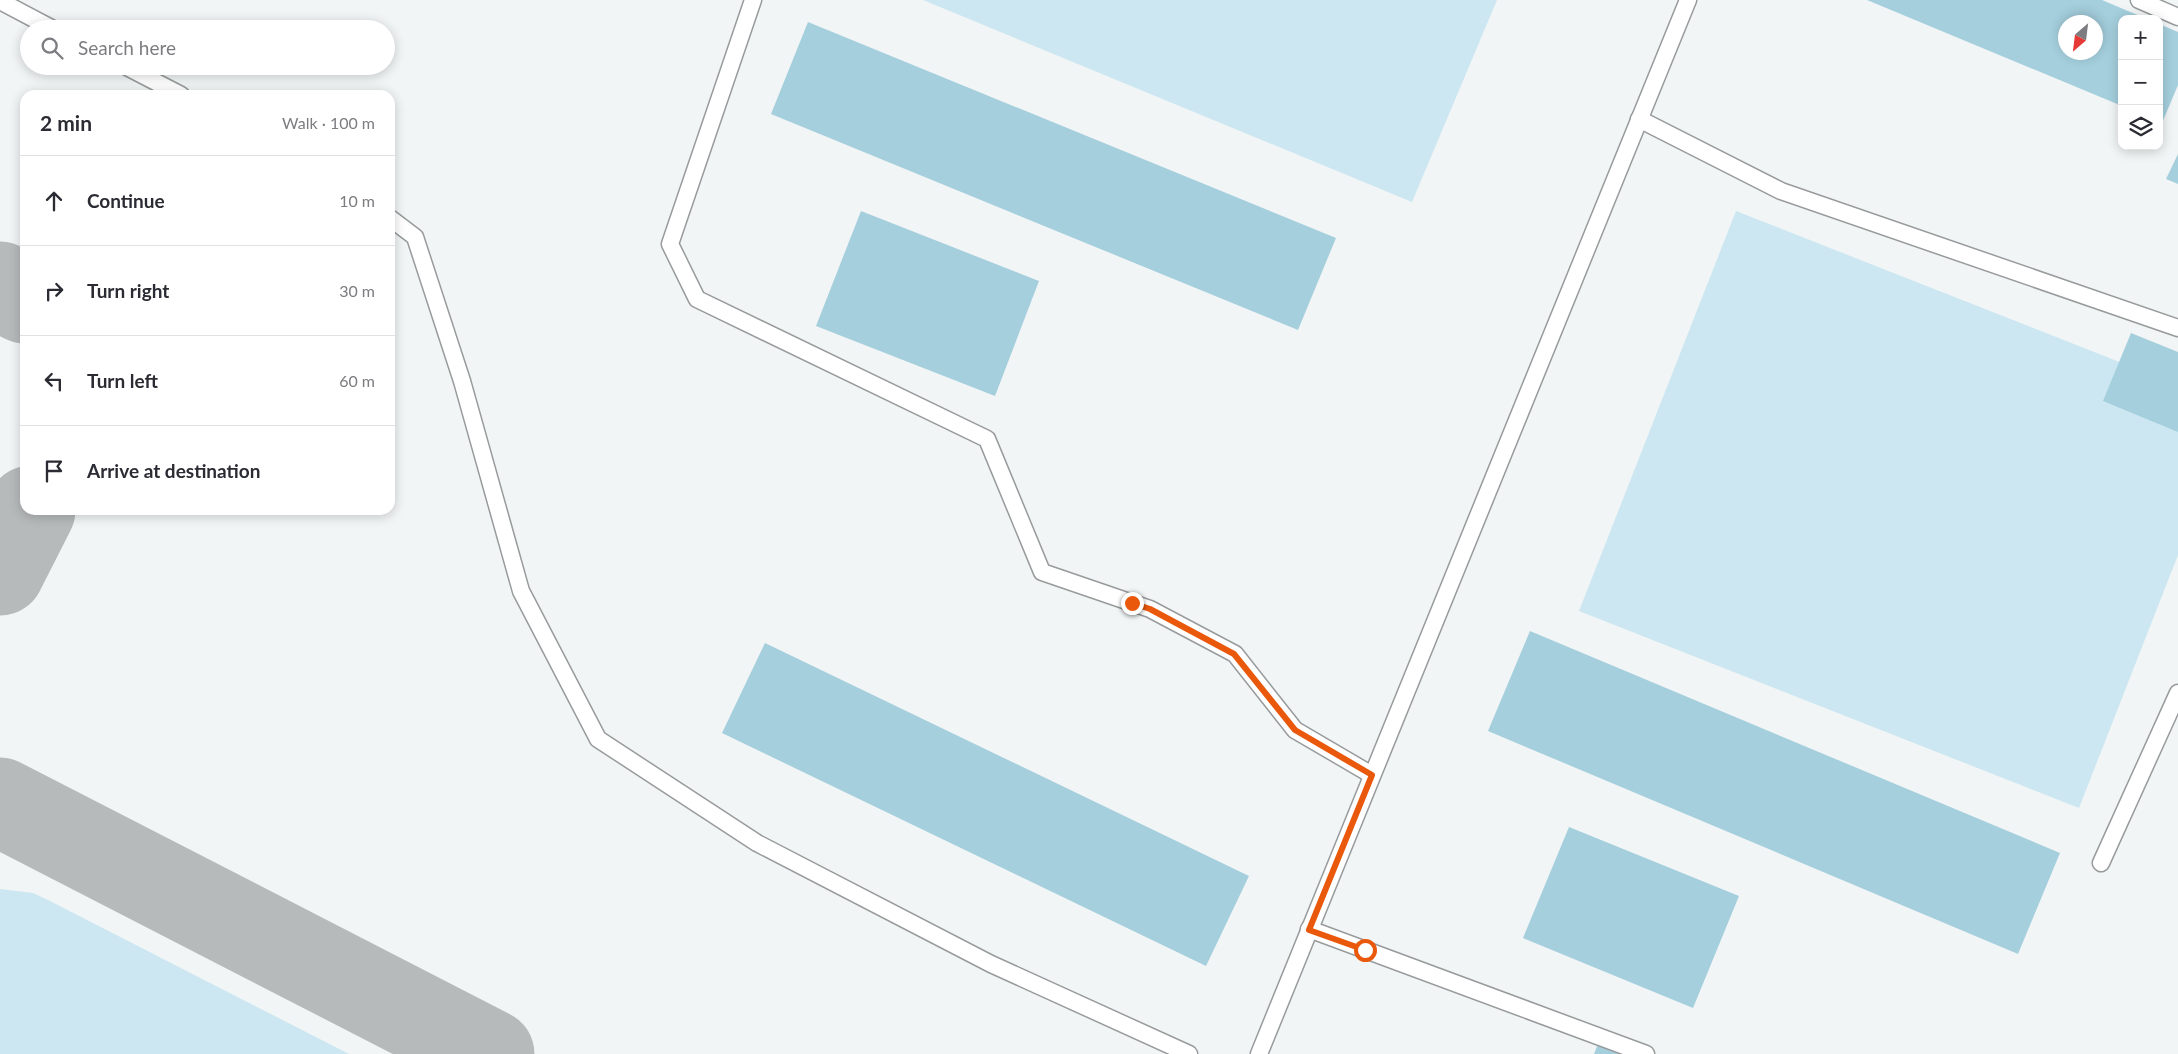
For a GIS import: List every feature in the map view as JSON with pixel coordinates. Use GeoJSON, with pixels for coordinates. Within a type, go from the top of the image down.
{"type":"FeatureCollection","features":[{"type":"Feature","properties":{"kind":"lane"},"geometry":{"type":"LineString","coordinates":[[753,0],[670,244],[697,299],[987,439],[1042,572],[1150,609],[1234,654],[1295,730],[1372,775]]}},
{"type":"Feature","properties":{"kind":"lane"},"geometry":{"type":"LineString","coordinates":[[1259,1054],[1688,0]]}},
{"type":"Feature","properties":{"kind":"lane"},"geometry":{"type":"LineString","coordinates":[[2139,0],[2178,17]]}},
{"type":"Feature","properties":{"kind":"lane"},"geometry":{"type":"LineString","coordinates":[[0,1],[36,20]]}},
{"type":"Feature","properties":{"kind":"lane"},"geometry":{"type":"LineString","coordinates":[[142,75],[171,90]]}},
{"type":"Feature","properties":{"kind":"lane"},"geometry":{"type":"LineString","coordinates":[[1639,120],[1781,191],[2178,328]]}},
{"type":"Feature","properties":{"kind":"lane"},"geometry":{"type":"LineString","coordinates":[[395,222],[415,237],[462,380],[521,591],[598,740],[757,843],[992,964],[1189,1054]]}},
{"type":"Feature","properties":{"kind":"lane"},"geometry":{"type":"LineString","coordinates":[[2101,863],[2178,693]]}},
{"type":"Feature","properties":{"kind":"lane"},"geometry":{"type":"LineString","coordinates":[[1309,930],[1646,1054]]}},
{"type":"Feature","properties":{"kind":"shaded area"},"geometry":{"type":"Polygon","coordinates":[[[923,0],[1497,0],[1412,202],[923,0]]]}},
{"type":"Feature","properties":{"kind":"shaded area"},"geometry":{"type":"Polygon","coordinates":[[[1736,211],[2178,385],[2178,555],[2079,808],[1579,611],[1736,211]]]}},
{"type":"Feature","properties":{"kind":"shaded area"},"geometry":{"type":"Polygon","coordinates":[[[0,889],[33,893],[48,900],[349,1054],[0,1054],[0,889]]]}},
{"type":"Feature","properties":{"kind":"building"},"geometry":{"type":"Polygon","coordinates":[[[1867,0],[2102,0],[2138,15],[2118,15],[2118,104],[1867,0]]]}},
{"type":"Feature","properties":{"kind":"building"},"geometry":{"type":"Polygon","coordinates":[[[808,22],[1336,238],[1298,330],[771,114],[808,22]]]}},
{"type":"Feature","properties":{"kind":"building"},"geometry":{"type":"Polygon","coordinates":[[[2163,26],[2178,32],[2178,85],[2163,121],[2163,26]]]}},
{"type":"Feature","properties":{"kind":"building"},"geometry":{"type":"Polygon","coordinates":[[[2178,154],[2178,184],[2166,179],[2178,154]]]}},
{"type":"Feature","properties":{"kind":"building"},"geometry":{"type":"Polygon","coordinates":[[[861,211],[1039,281],[995,396],[816,326],[861,211]]]}},
{"type":"Feature","properties":{"kind":"building"},"geometry":{"type":"Polygon","coordinates":[[[2131,333],[2178,352],[2178,432],[2103,401],[2131,333]]]}},
{"type":"Feature","properties":{"kind":"building"},"geometry":{"type":"Polygon","coordinates":[[[1530,631],[2060,853],[2018,954],[1488,731],[1530,631]]]}},
{"type":"Feature","properties":{"kind":"building"},"geometry":{"type":"Polygon","coordinates":[[[765,643],[1249,876],[1206,966],[722,733],[765,643]]]}},
{"type":"Feature","properties":{"kind":"building"},"geometry":{"type":"Polygon","coordinates":[[[1569,827],[1739,896],[1693,1008],[1523,938],[1569,827]]]}},
{"type":"Feature","properties":{"kind":"building"},"geometry":{"type":"Polygon","coordinates":[[[1598,1044],[1622,1054],[1594,1054],[1598,1044]]]}},
{"type":"Feature","properties":{"kind":"taxiway"},"geometry":{"type":"LineString","coordinates":[[0,286],[20,296]]}},
{"type":"Feature","properties":{"kind":"taxiway"},"geometry":{"type":"LineString","coordinates":[[0,571],[28,515]]}},
{"type":"Feature","properties":{"kind":"taxiway"},"geometry":{"type":"LineString","coordinates":[[0,802],[490,1054]]}},
{"type":"Feature","properties":{"kind":"route"},"geometry":{"type":"LineString","coordinates":[[1132,603],[1150,609],[1234,654],[1295,730],[1372,775],[1309,930],[1365,950]]}}]}
